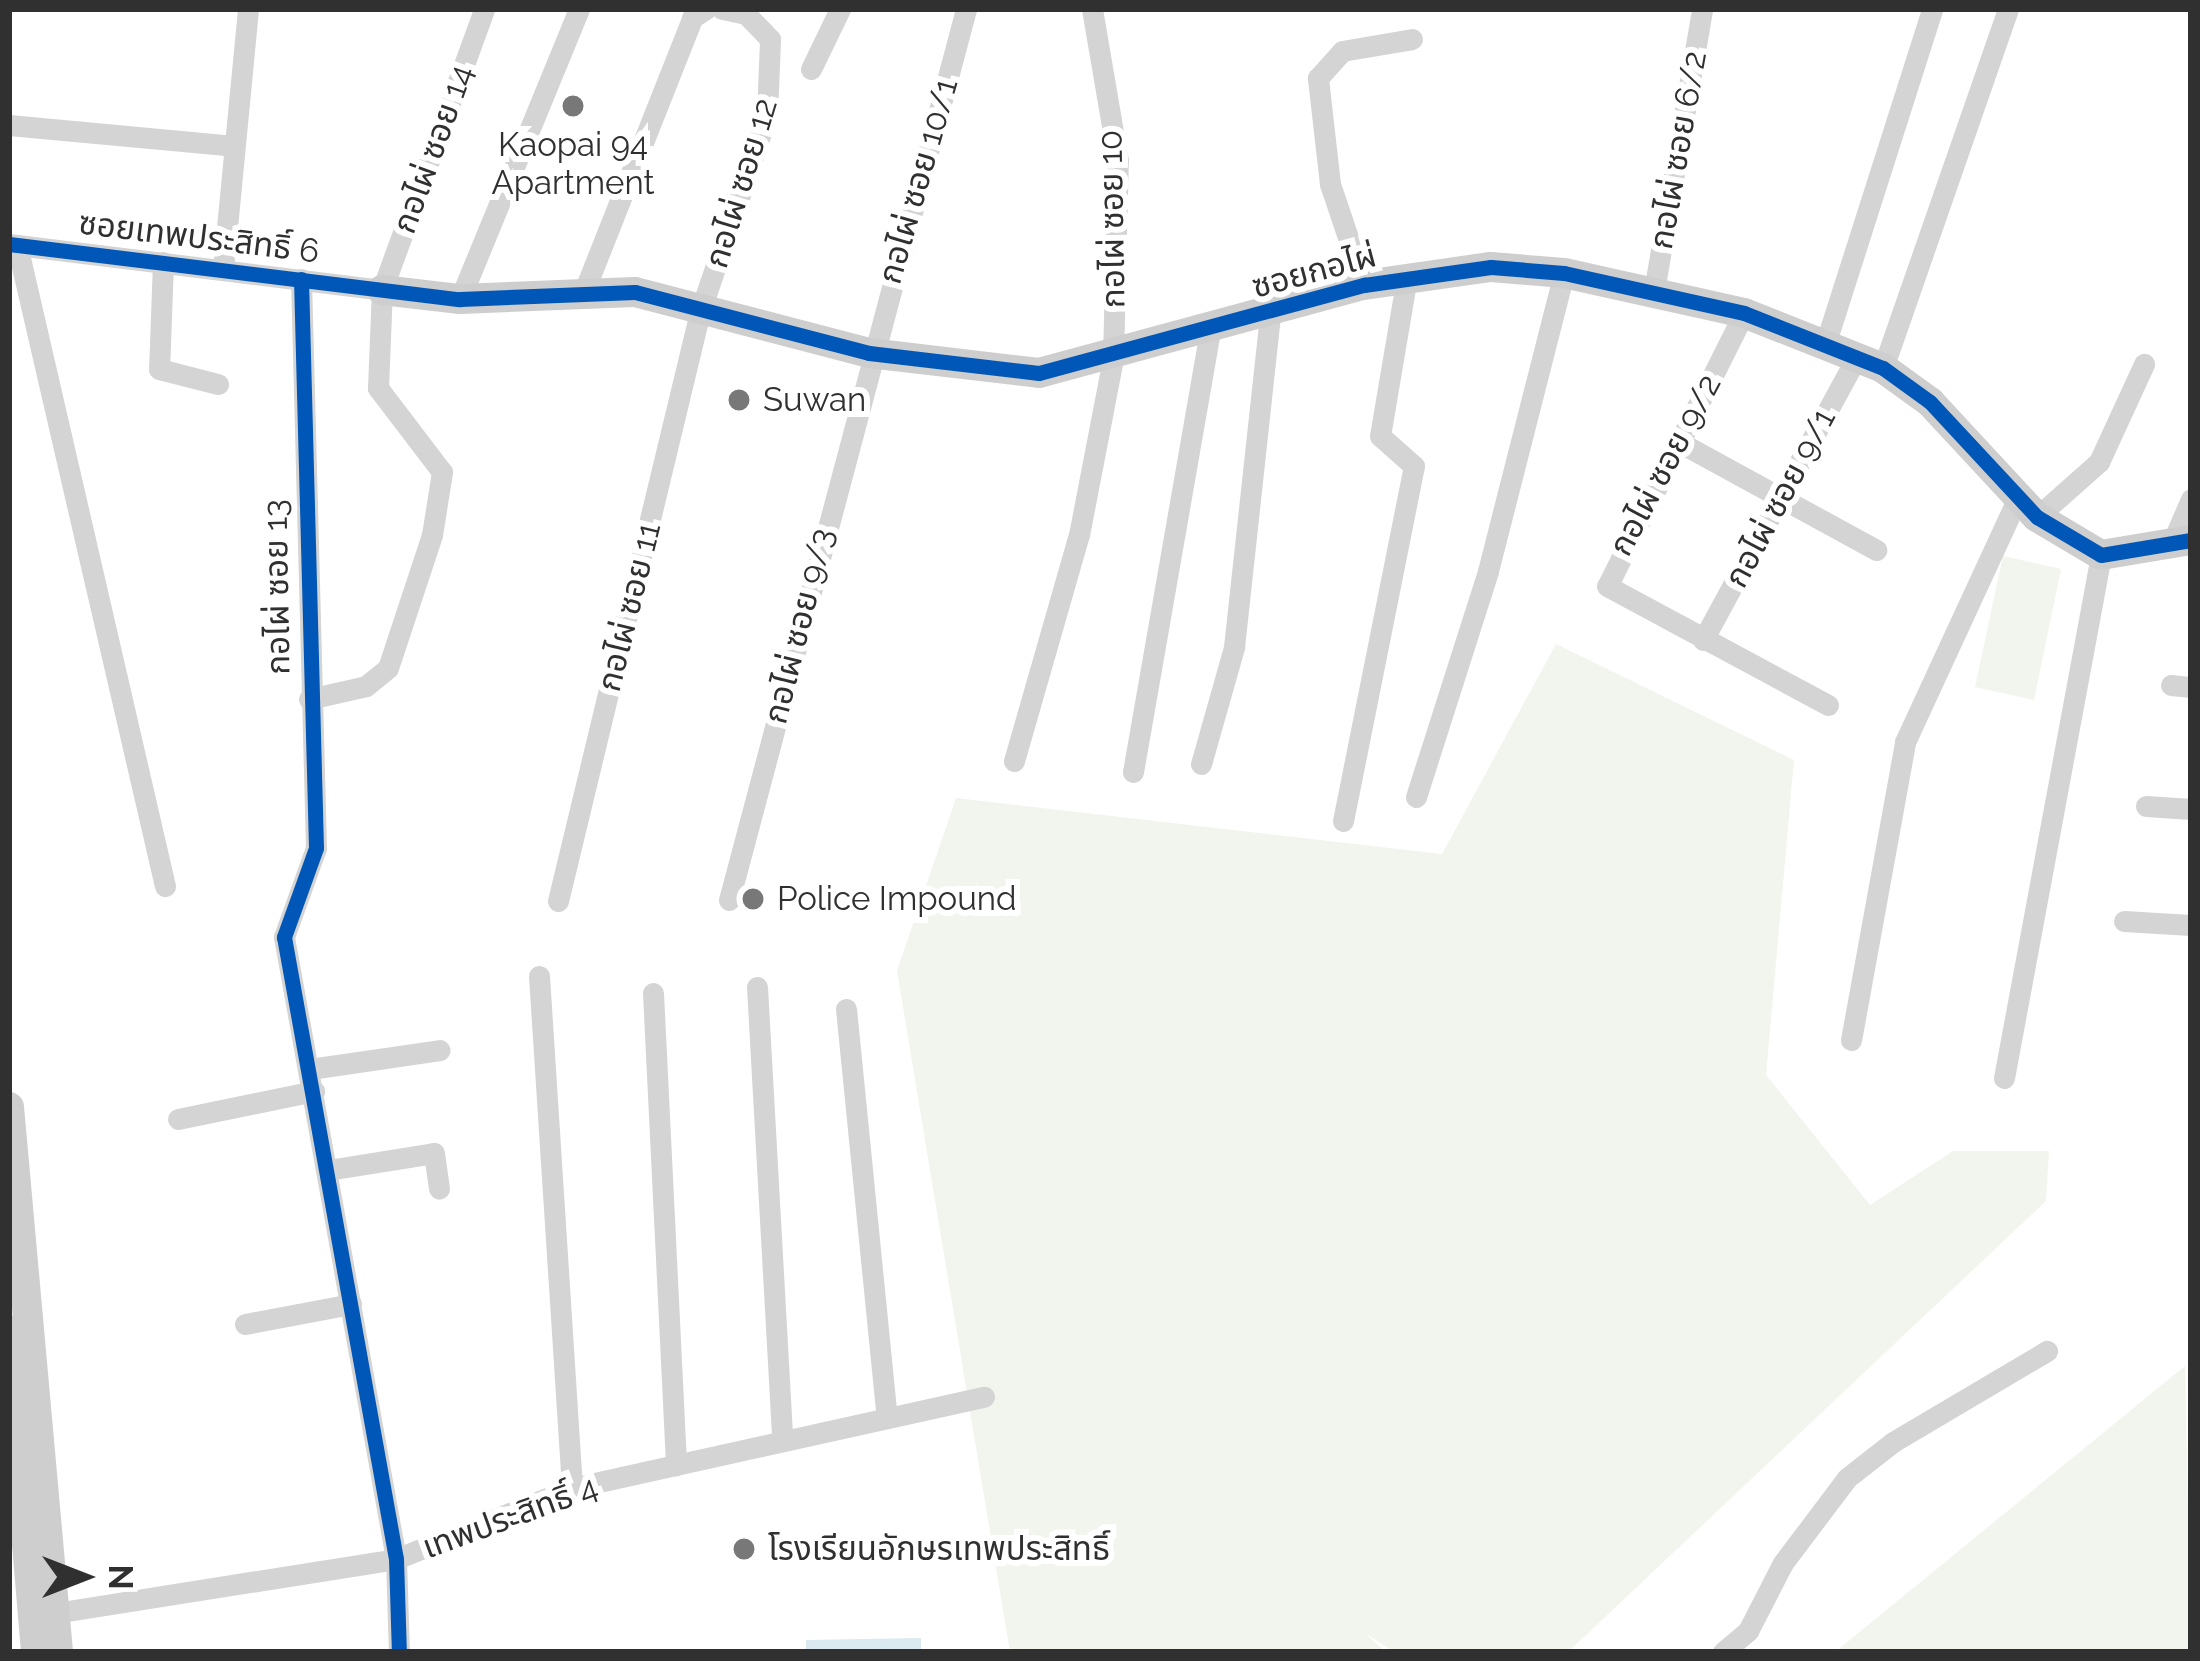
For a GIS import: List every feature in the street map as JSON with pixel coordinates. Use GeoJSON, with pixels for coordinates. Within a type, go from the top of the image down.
{"type":"FeatureCollection","features":[{"type":"Feature","properties":{"kind":"street"},"geometry":{"type":"LineString","coordinates":[[223,269],[248,9]]}},
{"type":"Feature","properties":{"kind":"street","name":"กอไผ่ ซอย 14"},"geometry":{"type":"LineString","coordinates":[[309,699],[366,686],[388,668],[442,483],[436,462],[377,388],[382,290],[484,9]]}},
{"type":"Feature","properties":{"kind":"street"},"geometry":{"type":"LineString","coordinates":[[460,299],[579,9]]}},
{"type":"Feature","properties":{"kind":"street","name":"กอไผ่ ซอย 12"},"geometry":{"type":"LineString","coordinates":[[700,312],[770,91],[770,39],[746,14],[722,9]]}},
{"type":"Feature","properties":{"kind":"street"},"geometry":{"type":"LineString","coordinates":[[811,69],[840,9]]}},
{"type":"Feature","properties":{"kind":"street","name":"กอไผ่ ซอย 10/1"},"geometry":{"type":"LineString","coordinates":[[869,353],[965,9]]}},
{"type":"Feature","properties":{"kind":"street","name":"กอไผ่ ซอย 10"},"geometry":{"type":"LineString","coordinates":[[1013,761],[1079,535],[1114,358],[1118,161],[1092,9]]}},
{"type":"Feature","properties":{"kind":"street","name":"กอไผ่ ซอย 6/2"},"geometry":{"type":"LineString","coordinates":[[1654,290],[1702,9]]}},
{"type":"Feature","properties":{"kind":"street"},"geometry":{"type":"LineString","coordinates":[[1825,345],[1932,9]]}},
{"type":"Feature","properties":{"kind":"street","name":"กอไผ่ ซอย 9/1"},"geometry":{"type":"LineString","coordinates":[[1703,640],[1779,499],[1870,362],[2008,9]]}},
{"type":"Feature","properties":{"kind":"street"},"geometry":{"type":"LineString","coordinates":[[584,294],[699,14]]}},
{"type":"Feature","properties":{"kind":"street"},"geometry":{"type":"LineString","coordinates":[[1364,285],[1330,184],[1318,77],[1342,51],[1412,39]]}},
{"type":"Feature","properties":{"kind":"street"},"geometry":{"type":"LineString","coordinates":[[9,125],[235,146]]}},
{"type":"Feature","properties":{"kind":"street"},"geometry":{"type":"LineString","coordinates":[[13,244],[164,886]]}},
{"type":"Feature","properties":{"kind":"street","name":"ซอยเทพประสิทธิ์ 6"},"geometry":{"type":"LineString","coordinates":[[13,244],[382,290]]}},
{"type":"Feature","properties":{"kind":"street"},"geometry":{"type":"LineString","coordinates":[[163,262],[159,369],[218,384]]}},
{"type":"Feature","properties":{"kind":"street","name":"ซอยกอไผ่"},"geometry":{"type":"LineString","coordinates":[[382,290],[460,299],[635,292],[869,353],[1039,373],[1210,333],[1364,285],[1491,267],[1564,273],[1744,314],[1870,362],[1930,402],[2027,507],[2101,555]]}},
{"type":"Feature","properties":{"kind":"street"},"geometry":{"type":"LineString","coordinates":[[1416,797],[1488,572],[1564,273]]}},
{"type":"Feature","properties":{"kind":"street"},"geometry":{"type":"LineString","coordinates":[[1343,821],[1414,466],[1380,436],[1407,277]]}},
{"type":"Feature","properties":{"kind":"street","name":"กอไผ่ ซอย 13"},"geometry":{"type":"LineString","coordinates":[[301,280],[316,848],[306,892],[284,937],[396,1559],[399,1652]]}},
{"type":"Feature","properties":{"kind":"street","name":"กอไผ่ ซอย 11"},"geometry":{"type":"LineString","coordinates":[[558,901],[700,312]]}},
{"type":"Feature","properties":{"kind":"street"},"geometry":{"type":"LineString","coordinates":[[1201,764],[1234,647],[1270,313]]}},
{"type":"Feature","properties":{"kind":"street","name":"กอไผ่ ซอย 9/2"},"geometry":{"type":"LineString","coordinates":[[1744,314],[1607,586],[1828,705]]}},
{"type":"Feature","properties":{"kind":"street"},"geometry":{"type":"LineString","coordinates":[[1132,772],[1210,333]]}},
{"type":"Feature","properties":{"kind":"street","name":"กอไผ่ ซอย 9/3"},"geometry":{"type":"LineString","coordinates":[[729,900],[869,353]]}},
{"type":"Feature","properties":{"kind":"street"},"geometry":{"type":"LineString","coordinates":[[1851,1040],[1905,742],[2027,507],[2099,462],[2144,364]]}},
{"type":"Feature","properties":{"kind":"street"},"geometry":{"type":"LineString","coordinates":[[1679,442],[1876,550]]}},
{"type":"Feature","properties":{"kind":"street"},"geometry":{"type":"LineString","coordinates":[[2004,1078],[2101,555],[2181,542],[2191,499]]}},
{"type":"Feature","properties":{"kind":"street"},"geometry":{"type":"LineString","coordinates":[[2146,806],[2191,809]]}},
{"type":"Feature","properties":{"kind":"street"},"geometry":{"type":"LineString","coordinates":[[2124,921],[2191,925]]}},
{"type":"Feature","properties":{"kind":"street"},"geometry":{"type":"LineString","coordinates":[[539,976],[572,1488]]}},
{"type":"Feature","properties":{"kind":"street"},"geometry":{"type":"LineString","coordinates":[[758,987],[782,1439]]}},
{"type":"Feature","properties":{"kind":"street"},"geometry":{"type":"LineString","coordinates":[[653,993],[676,1465]]}},
{"type":"Feature","properties":{"kind":"street"},"geometry":{"type":"LineString","coordinates":[[846,1010],[887,1417]]}},
{"type":"Feature","properties":{"kind":"street"},"geometry":{"type":"LineString","coordinates":[[178,1119],[440,1050]]}},
{"type":"Feature","properties":{"kind":"street"},"geometry":{"type":"LineString","coordinates":[[9,1107],[58,1652]]}},
{"type":"Feature","properties":{"kind":"street"},"geometry":{"type":"LineString","coordinates":[[328,1170],[434,1153],[439,1189]]}},
{"type":"Feature","properties":{"kind":"street"},"geometry":{"type":"LineString","coordinates":[[245,1324],[351,1304]]}},
{"type":"Feature","properties":{"kind":"street"},"geometry":{"type":"LineString","coordinates":[[9,1330],[17,1524],[36,1652]]}},
{"type":"Feature","properties":{"kind":"street"},"geometry":{"type":"LineString","coordinates":[[1723,1652],[1748,1631],[1784,1563],[1847,1478],[1893,1442],[2047,1351]]}},
{"type":"Feature","properties":{"kind":"street","name":"เทพประสิทธิ์ 4"},"geometry":{"type":"LineString","coordinates":[[55,1613],[396,1559],[572,1488],[973,1400]]}},
{"type":"Feature","properties":{"kind":"shaded area"},"geometry":{"type":"Polygon","coordinates":[[[2003,556],[2061,569],[2034,700],[1975,687],[2003,556]]]}},
{"type":"Feature","properties":{"kind":"shaded area"},"geometry":{"type":"Polygon","coordinates":[[[1556,644],[1794,760],[1766,1075],[1870,1205],[1953,1151],[2049,1151],[2046,1201],[1568,1652],[1394,1652],[1365,1633],[1386,1652],[1010,1652],[897,971],[956,798],[1442,854],[1556,644]]]}},
{"type":"Feature","properties":{"kind":"shaded area"},"geometry":{"type":"Polygon","coordinates":[[[2185,1366],[2191,1652],[1835,1652],[2185,1366]]]}},
{"type":"Feature","properties":{"kind":"shaded area"},"geometry":{"type":"Polygon","coordinates":[[[921,1638],[921,1652],[806,1652],[806,1640],[921,1638]]]}},
{"type":"Feature","properties":{"kind":"cycle path"},"geometry":{"type":"LineString","coordinates":[[9,244],[460,299],[635,292],[869,353],[1039,373],[1364,285],[1491,267],[1564,273],[1744,313],[1883,368],[1930,402],[2037,517],[2101,555],[2191,540]]}},
{"type":"Feature","properties":{"kind":"cycle path"},"geometry":{"type":"LineString","coordinates":[[301,279],[316,848],[284,937],[396,1559],[399,1652]]}},
{"type":"Feature","properties":{"kind":"place","name":"Kaopai 94 Apartment"},"geometry":{"type":"Point","coordinates":[573,106]}},
{"type":"Feature","properties":{"kind":"place","name":"Suwan"},"geometry":{"type":"Point","coordinates":[739,400]}},
{"type":"Feature","properties":{"kind":"place","name":"Police Impound"},"geometry":{"type":"Point","coordinates":[753,899]}},
{"type":"Feature","properties":{"kind":"place","name":"โรงเรียนอักษรเทพประสิทธิ์"},"geometry":{"type":"Point","coordinates":[744,1549]}}]}
